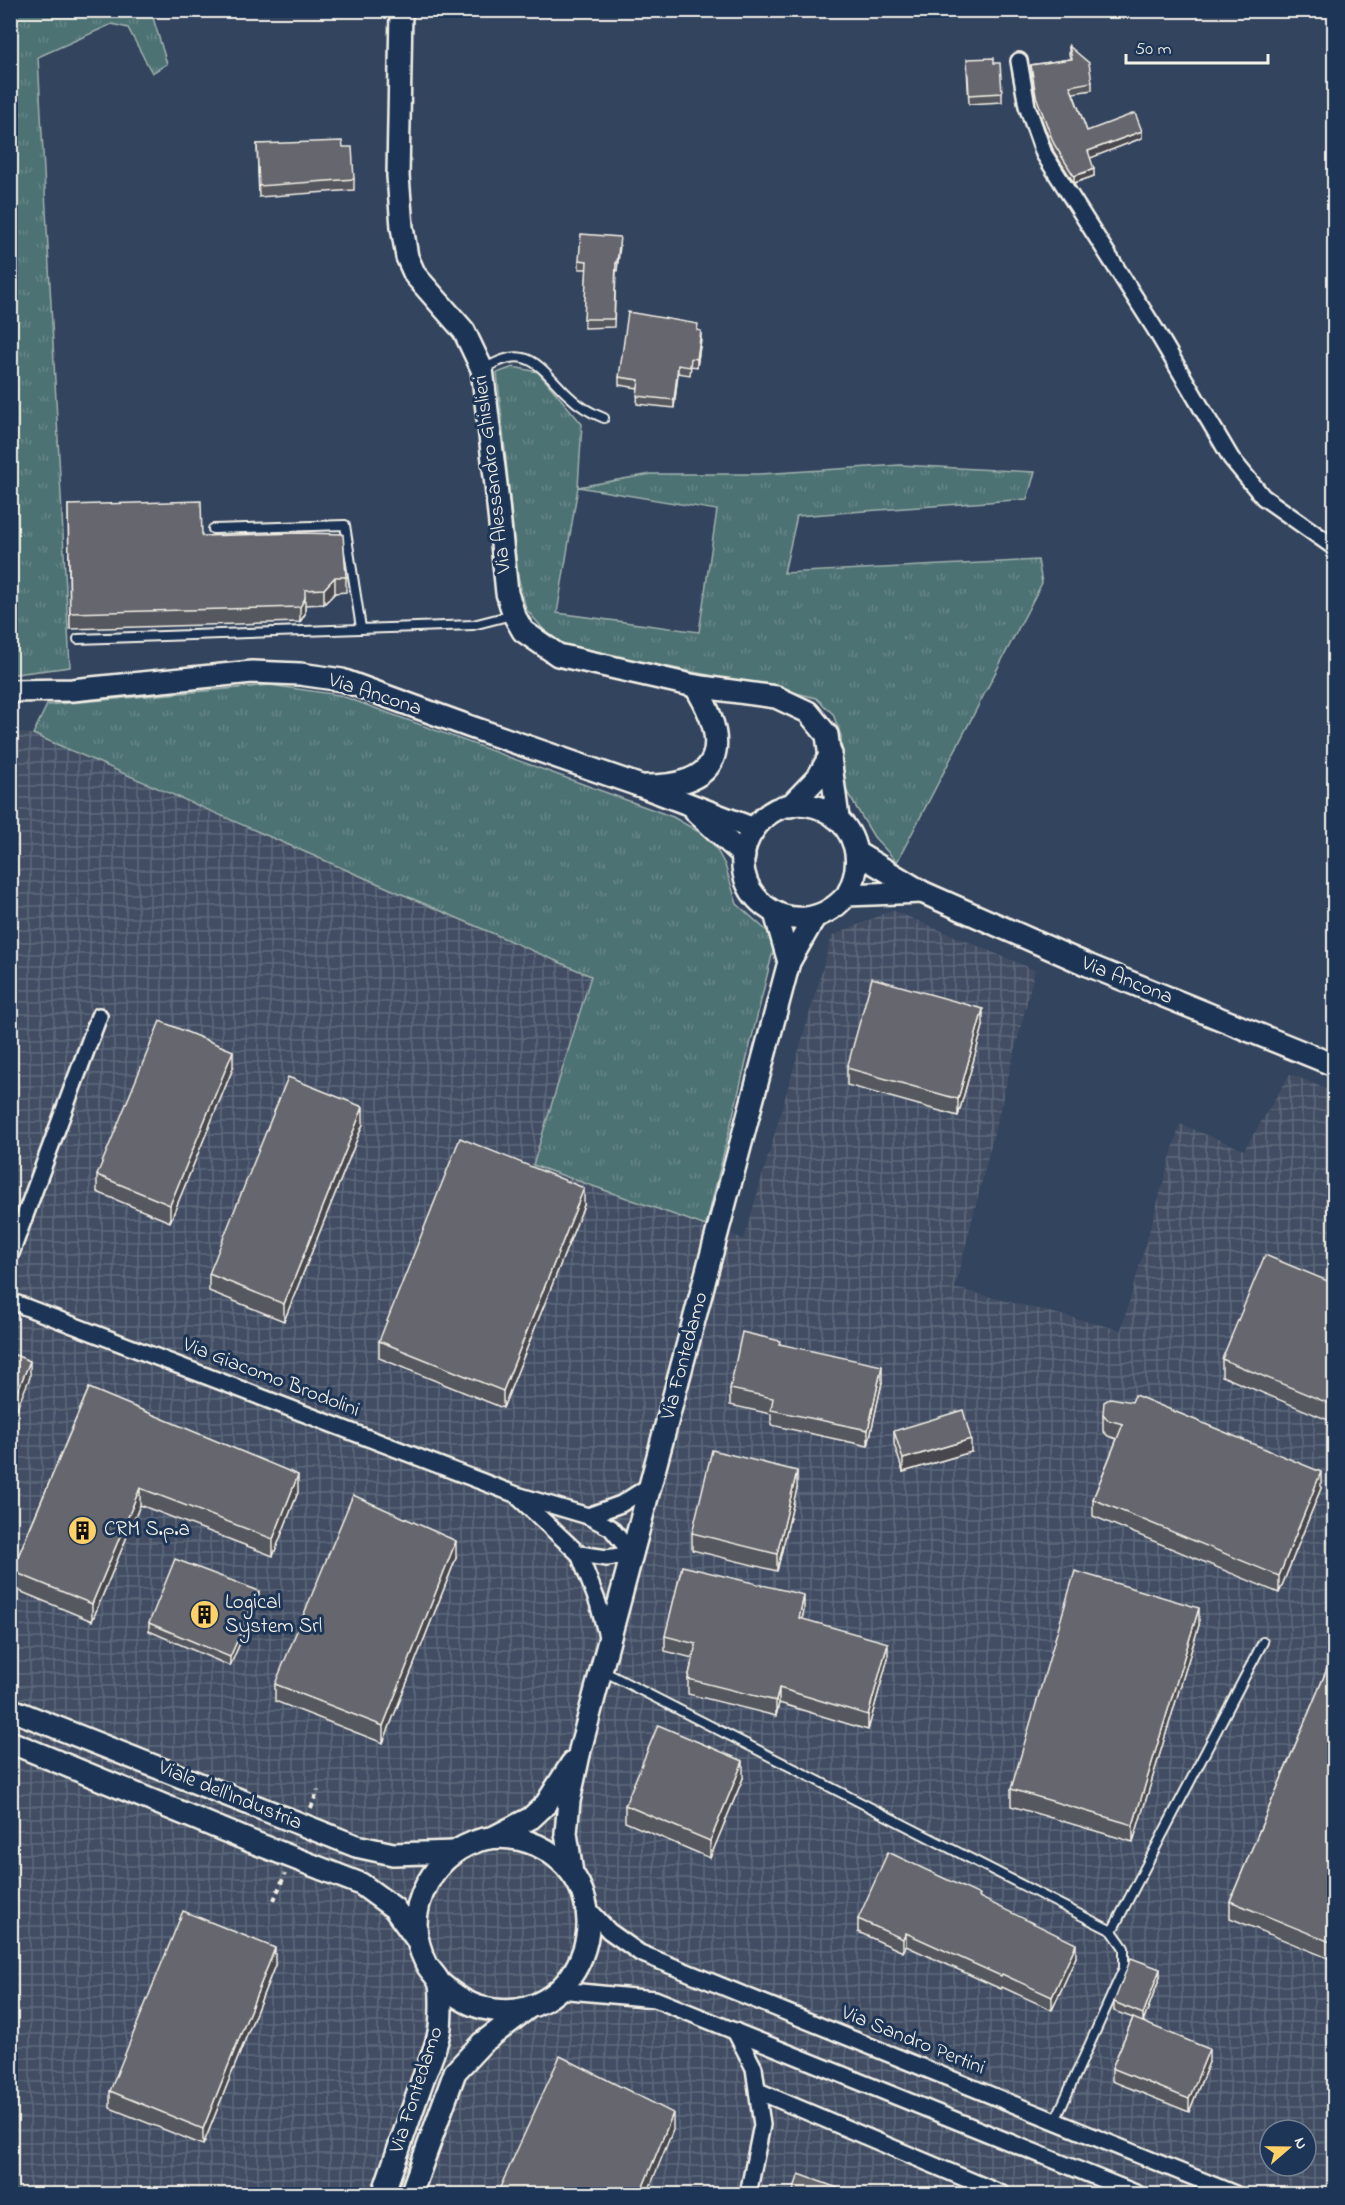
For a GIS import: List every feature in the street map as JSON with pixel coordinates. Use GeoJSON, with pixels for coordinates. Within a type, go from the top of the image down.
{"type":"FeatureCollection","features":[{"type":"Feature","properties":{"kind":"main road","name":"Via Alessandro Ghislieri"},"geometry":{"type":"LineString","coordinates":[[401,10],[398,176],[407,256],[415,274],[464,331],[482,369],[507,593],[514,615],[523,631],[558,655],[695,686],[776,697],[808,712],[827,735],[838,818]]}},
{"type":"Feature","properties":{"kind":"main road","name":"Via Ancona"},"geometry":{"type":"LineString","coordinates":[[10,691],[72,690],[252,672],[300,674],[342,680],[641,786],[754,830]]}},
{"type":"Feature","properties":{"kind":"main road"},"geometry":{"type":"LineString","coordinates":[[641,786],[666,786],[685,782],[708,769],[715,753],[716,733],[709,708],[695,686]]}},
{"type":"Feature","properties":{"kind":"main road"},"geometry":{"type":"LineString","coordinates":[[790,806],[818,777],[831,754]]}},
{"type":"Feature","properties":{"kind":"main road"},"geometry":{"type":"LineString","coordinates":[[807,805],[823,809],[838,818],[854,840],[857,853],[858,868],[847,895],[827,913],[814,918],[788,918],[764,905],[748,883],[744,870],[747,842],[754,830],[769,814],[790,806],[807,805]]}},
{"type":"Feature","properties":{"kind":"main road","name":"Via Ancona"},"geometry":{"type":"LineString","coordinates":[[689,806],[744,856]]}},
{"type":"Feature","properties":{"kind":"main road","name":"Via Ancona"},"geometry":{"type":"LineString","coordinates":[[857,853],[922,892],[1090,966],[1335,1065]]}},
{"type":"Feature","properties":{"kind":"main road","name":"Via Ancona"},"geometry":{"type":"LineString","coordinates":[[847,895],[922,892]]}},
{"type":"Feature","properties":{"kind":"main road"},"geometry":{"type":"LineString","coordinates":[[775,913],[789,962]]}},
{"type":"Feature","properties":{"kind":"main road","name":"Via Fontedamo"},"geometry":{"type":"LineString","coordinates":[[572,1873],[566,1833],[568,1801],[580,1750],[789,962],[814,918]]}},
{"type":"Feature","properties":{"kind":"main road","name":"Viale dell'Industria"},"geometry":{"type":"LineString","coordinates":[[10,1709],[356,1846],[393,1854],[455,1852]]}},
{"type":"Feature","properties":{"kind":"main road","name":"Viale dell'Industria"},"geometry":{"type":"LineString","coordinates":[[10,1742],[361,1884],[394,1908],[418,1941]]}},
{"type":"Feature","properties":{"kind":"main road","name":"Via Fontedamo"},"geometry":{"type":"LineString","coordinates":[[492,1838],[531,1818],[546,1804],[580,1750]]}},
{"type":"Feature","properties":{"kind":"main road","name":"Via Fontedamo"},"geometry":{"type":"LineString","coordinates":[[411,2194],[455,2072],[482,2043],[532,2005],[559,1990],[574,1973],[584,1952],[589,1930],[587,1907],[582,1889],[572,1873],[556,1856],[537,1844],[515,1838],[492,1838],[473,1842],[455,1852],[436,1869],[423,1891],[417,1916],[418,1941],[426,1964],[440,1983],[460,1999],[483,2008],[508,2010],[532,2005]]}},
{"type":"Feature","properties":{"kind":"main road","name":"Via Fontedamo"},"geometry":{"type":"LineString","coordinates":[[383,2194],[440,2028],[440,1983]]}},
{"type":"Feature","properties":{"kind":"street"},"geometry":{"type":"LineString","coordinates":[[1019,61],[1028,106],[1044,154],[1155,329],[1231,458],[1263,497],[1335,547]]}},
{"type":"Feature","properties":{"kind":"street"},"geometry":{"type":"LineString","coordinates":[[10,1256],[99,1016]]}},
{"type":"Feature","properties":{"kind":"street","name":"Via Giacomo Brodolini"},"geometry":{"type":"LineString","coordinates":[[10,1301],[517,1496],[588,1516],[611,1528],[632,1554]]}},
{"type":"Feature","properties":{"kind":"street"},"geometry":{"type":"LineString","coordinates":[[588,1516],[621,1504],[651,1485]]}},
{"type":"Feature","properties":{"kind":"street","name":"Via Giacomo Brodolini"},"geometry":{"type":"LineString","coordinates":[[517,1496],[579,1554],[609,1642]]}},
{"type":"Feature","properties":{"kind":"street"},"geometry":{"type":"LineString","coordinates":[[579,1554],[607,1558],[632,1554]]}},
{"type":"Feature","properties":{"kind":"street","name":"Via Sandro Pertini"},"geometry":{"type":"LineString","coordinates":[[587,1907],[609,1930],[640,1953],[1235,2194]]}},
{"type":"Feature","properties":{"kind":"street"},"geometry":{"type":"LineString","coordinates":[[559,1990],[655,1999],[1138,2194]]}},
{"type":"Feature","properties":{"kind":"street"},"geometry":{"type":"LineString","coordinates":[[735,2031],[754,2068],[762,2125],[748,2194]]}},
{"type":"Feature","properties":{"kind":"street"},"geometry":{"type":"LineString","coordinates":[[758,2091],[1002,2194]]}},
{"type":"Feature","properties":{"kind":"lane"},"geometry":{"type":"LineString","coordinates":[[482,369],[503,360],[524,358],[545,371],[587,411],[604,418]]}},
{"type":"Feature","properties":{"kind":"lane"},"geometry":{"type":"LineString","coordinates":[[213,529],[345,525],[361,628]]}},
{"type":"Feature","properties":{"kind":"lane"},"geometry":{"type":"LineString","coordinates":[[78,639],[473,625],[514,615]]}},
{"type":"Feature","properties":{"kind":"lane"},"geometry":{"type":"LineString","coordinates":[[1112,1931],[1263,1642]]}},
{"type":"Feature","properties":{"kind":"lane"},"geometry":{"type":"LineString","coordinates":[[601,1670],[1112,1931],[1124,1948],[1124,1968],[1055,2121]]}},
{"type":"Feature","properties":{"kind":"shaded area"},"geometry":{"type":"Polygon","coordinates":[[[10,732],[33,734],[591,976],[534,1165],[744,1239],[832,936],[892,910],[1035,970],[955,1288],[1121,1330],[1180,1124],[1244,1150],[1290,1074],[1334,1092],[1334,2194],[11,2194],[10,732]]]}},
{"type":"Feature","properties":{"kind":"green space"},"geometry":{"type":"Polygon","coordinates":[[[11,10],[151,11],[167,64],[152,73],[128,28],[112,24],[38,57],[70,667],[16,674],[10,673],[11,10]]]}},
{"type":"Feature","properties":{"kind":"green space"},"geometry":{"type":"Polygon","coordinates":[[[513,367],[538,372],[582,424],[578,487],[651,474],[760,474],[900,465],[1035,472],[1027,499],[797,516],[784,573],[1038,560],[1042,583],[897,862],[874,837],[844,787],[841,736],[833,714],[816,698],[564,646],[544,630],[526,609],[518,576],[497,373],[513,367]],[[578,487],[557,613],[699,632],[717,510],[578,487]]]}},
{"type":"Feature","properties":{"kind":"green space"},"geometry":{"type":"Polygon","coordinates":[[[270,685],[339,695],[673,817],[711,839],[725,865],[737,904],[768,932],[773,951],[706,1226],[533,1165],[591,976],[33,734],[47,705],[270,685]]]}},
{"type":"Feature","properties":{"kind":"building"},"geometry":{"type":"Polygon","coordinates":[[[1069,46],[1089,63],[1092,82],[1070,86],[1087,131],[1135,113],[1142,131],[1088,151],[1094,169],[1074,176],[1054,144],[1036,96],[1031,65],[1072,59],[1069,46]]]}},
{"type":"Feature","properties":{"kind":"building"},"geometry":{"type":"Polygon","coordinates":[[[994,58],[994,63],[1000,63],[1002,93],[969,95],[967,59],[994,58]]]}},
{"type":"Feature","properties":{"kind":"building"},"geometry":{"type":"Polygon","coordinates":[[[342,141],[343,147],[352,147],[354,179],[259,186],[257,144],[342,141]]]}},
{"type":"Feature","properties":{"kind":"building"},"geometry":{"type":"Polygon","coordinates":[[[581,234],[620,237],[616,262],[614,319],[584,319],[587,261],[579,260],[581,234]]]}},
{"type":"Feature","properties":{"kind":"building"},"geometry":{"type":"Polygon","coordinates":[[[628,312],[698,324],[697,330],[701,331],[697,359],[691,358],[690,367],[678,365],[674,400],[637,396],[639,380],[619,377],[628,312]]]}},
{"type":"Feature","properties":{"kind":"building"},"geometry":{"type":"Polygon","coordinates":[[[201,501],[202,536],[343,534],[346,577],[335,577],[324,589],[305,590],[305,598],[300,607],[70,613],[68,505],[201,501]]]}},
{"type":"Feature","properties":{"kind":"building"},"geometry":{"type":"Polygon","coordinates":[[[872,978],[983,1009],[958,1099],[847,1068],[872,978]]]}},
{"type":"Feature","properties":{"kind":"building"},"geometry":{"type":"Polygon","coordinates":[[[160,1021],[233,1051],[170,1205],[97,1175],[160,1021]]]}},
{"type":"Feature","properties":{"kind":"building"},"geometry":{"type":"Polygon","coordinates":[[[288,1077],[363,1107],[284,1304],[209,1274],[288,1077]]]}},
{"type":"Feature","properties":{"kind":"building"},"geometry":{"type":"Polygon","coordinates":[[[460,1138],[584,1188],[503,1391],[379,1341],[460,1138]]]}},
{"type":"Feature","properties":{"kind":"building"},"geometry":{"type":"Polygon","coordinates":[[[1265,1255],[1335,1284],[1335,1406],[1222,1359],[1265,1255]]]}},
{"type":"Feature","properties":{"kind":"building"},"geometry":{"type":"Polygon","coordinates":[[[742,1332],[780,1341],[779,1344],[882,1366],[868,1430],[771,1410],[773,1398],[730,1389],[742,1332]]]}},
{"type":"Feature","properties":{"kind":"building"},"geometry":{"type":"Polygon","coordinates":[[[10,1353],[30,1361],[10,1409],[10,1353]]]}},
{"type":"Feature","properties":{"kind":"building","name":"CRM S.p.a"},"geometry":{"type":"Polygon","coordinates":[[[89,1388],[298,1475],[273,1539],[140,1488],[92,1604],[12,1571],[89,1388]]]}},
{"type":"Feature","properties":{"kind":"building"},"geometry":{"type":"Polygon","coordinates":[[[1135,1395],[1321,1472],[1279,1576],[1093,1499],[1123,1424],[1108,1420],[1103,1414],[1104,1402],[1111,1398],[1132,1402],[1135,1395]]]}},
{"type":"Feature","properties":{"kind":"building"},"geometry":{"type":"Polygon","coordinates":[[[963,1410],[971,1439],[903,1459],[894,1431],[963,1410]]]}},
{"type":"Feature","properties":{"kind":"building"},"geometry":{"type":"Polygon","coordinates":[[[712,1450],[797,1471],[777,1554],[692,1533],[712,1450]]]}},
{"type":"Feature","properties":{"kind":"building"},"geometry":{"type":"Polygon","coordinates":[[[353,1495],[456,1541],[383,1726],[275,1684],[353,1495]]]}},
{"type":"Feature","properties":{"kind":"building","name":"Logical System Srl"},"geometry":{"type":"Polygon","coordinates":[[[175,1559],[259,1591],[230,1657],[149,1623],[175,1559]]]}},
{"type":"Feature","properties":{"kind":"building"},"geometry":{"type":"Polygon","coordinates":[[[682,1566],[804,1595],[799,1618],[888,1643],[868,1715],[779,1688],[776,1701],[688,1679],[696,1644],[665,1636],[682,1566]]]}},
{"type":"Feature","properties":{"kind":"building"},"geometry":{"type":"Polygon","coordinates":[[[1075,1571],[1199,1608],[1133,1825],[1011,1789],[1075,1571]]]}},
{"type":"Feature","properties":{"kind":"building"},"geometry":{"type":"Polygon","coordinates":[[[1335,1650],[1335,1944],[1230,1901],[1335,1650]]]}},
{"type":"Feature","properties":{"kind":"building"},"geometry":{"type":"Polygon","coordinates":[[[658,1725],[743,1761],[710,1841],[625,1805],[658,1725]]]}},
{"type":"Feature","properties":{"kind":"building"},"geometry":{"type":"Polygon","coordinates":[[[888,1852],[980,1895],[979,1897],[1076,1944],[1052,1997],[906,1933],[903,1939],[858,1919],[888,1852]]]}},
{"type":"Feature","properties":{"kind":"building"},"geometry":{"type":"Polygon","coordinates":[[[183,1911],[275,1948],[203,2129],[110,2091],[183,1911]]]}},
{"type":"Feature","properties":{"kind":"building"},"geometry":{"type":"Polygon","coordinates":[[[1131,1958],[1160,1969],[1143,2014],[1114,2002],[1131,1958]]]}},
{"type":"Feature","properties":{"kind":"building"},"geometry":{"type":"Polygon","coordinates":[[[1133,2018],[1209,2049],[1189,2099],[1112,2068],[1133,2018]]]}},
{"type":"Feature","properties":{"kind":"building"},"geometry":{"type":"Polygon","coordinates":[[[560,2056],[673,2113],[640,2194],[497,2194],[560,2056]]]}},
{"type":"Feature","properties":{"kind":"building"},"geometry":{"type":"Polygon","coordinates":[[[799,2174],[854,2194],[792,2194],[799,2174]]]}},
{"type":"Feature","properties":{"kind":"place","name":"CRM S.p.a"},"geometry":{"type":"Point","coordinates":[83,1530]}},
{"type":"Feature","properties":{"kind":"place","name":"Logical System Srl"},"geometry":{"type":"Point","coordinates":[204,1615]}}]}
